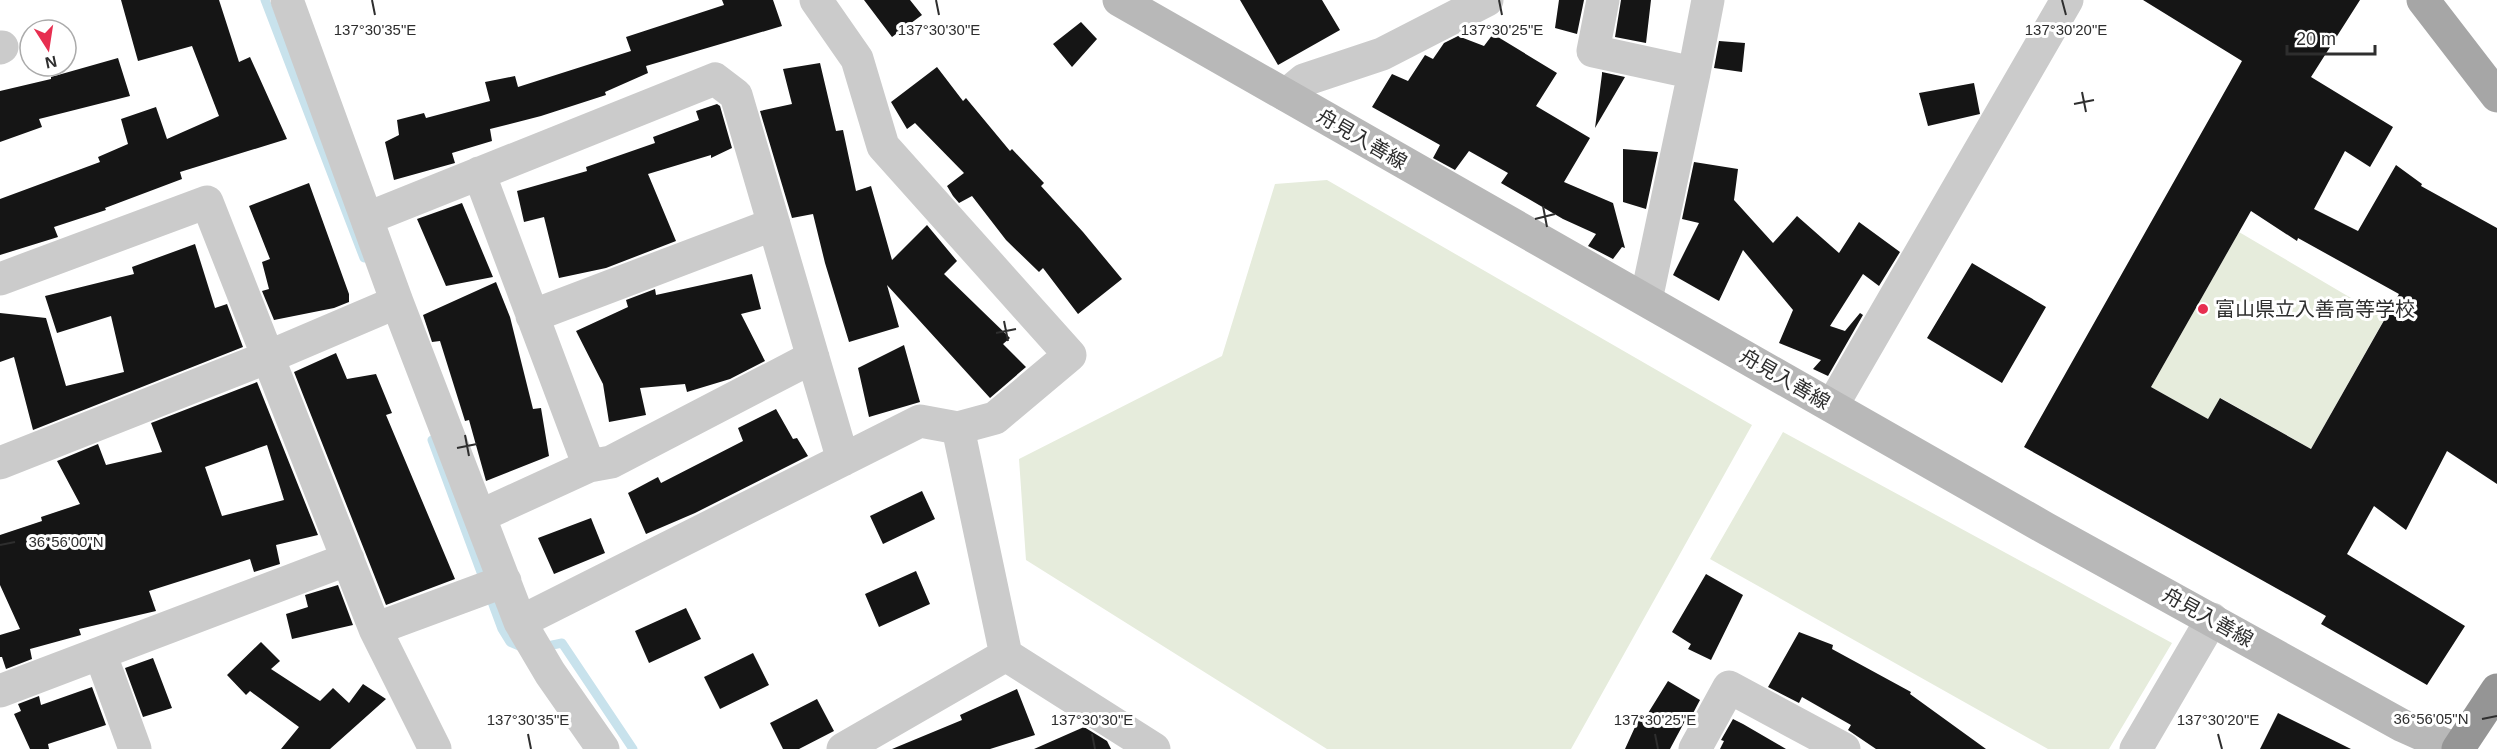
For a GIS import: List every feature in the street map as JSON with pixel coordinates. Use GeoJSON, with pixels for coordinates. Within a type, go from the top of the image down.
{"type":"FeatureCollection","features":[{"type":"Feature","properties":{"kind":"highway"},"geometry":{"type":"LineString","coordinates":[[2456,749],[2497,690]]}},
{"type":"Feature","properties":{"kind":"main road","name":"舟見入善線"},"geometry":{"type":"LineString","coordinates":[[1119,0],[1158,11],[1286,95],[2045,528],[2403,726],[2456,749]]}},
{"type":"Feature","properties":{"kind":"main road"},"geometry":{"type":"LineString","coordinates":[[2423,0],[2497,96]]}},
{"type":"Feature","properties":{"kind":"street"},"geometry":{"type":"LineString","coordinates":[[287,0],[397,302],[520,622],[550,673],[603,749]]}},
{"type":"Feature","properties":{"kind":"street"},"geometry":{"type":"LineString","coordinates":[[520,622],[920,420],[958,428],[995,418],[1070,355],[883,146],[857,59],[816,0]]}},
{"type":"Feature","properties":{"kind":"street"},"geometry":{"type":"LineString","coordinates":[[1286,95],[1304,80],[1382,54],[1487,0]]}},
{"type":"Feature","properties":{"kind":"street"},"geometry":{"type":"LineString","coordinates":[[1603,0],[1593,51],[1694,73]]}},
{"type":"Feature","properties":{"kind":"street"},"geometry":{"type":"LineString","coordinates":[[1646,300],[1708,0]]}},
{"type":"Feature","properties":{"kind":"street"},"geometry":{"type":"LineString","coordinates":[[1832,406],[2067,0]]}},
{"type":"Feature","properties":{"kind":"street"},"geometry":{"type":"LineString","coordinates":[[368,218],[715,79],[736,95],[843,460]]}},
{"type":"Feature","properties":{"kind":"street"},"geometry":{"type":"LineString","coordinates":[[479,173],[589,466]]}},
{"type":"Feature","properties":{"kind":"street"},"geometry":{"type":"LineString","coordinates":[[0,279],[207,202],[375,629],[435,749]]}},
{"type":"Feature","properties":{"kind":"street"},"geometry":{"type":"LineString","coordinates":[[532,316],[774,224]]}},
{"type":"Feature","properties":{"kind":"street"},"geometry":{"type":"LineString","coordinates":[[0,463],[268,357],[397,302]]}},
{"type":"Feature","properties":{"kind":"street"},"geometry":{"type":"LineString","coordinates":[[480,516],[589,466],[611,462],[813,357]]}},
{"type":"Feature","properties":{"kind":"street"},"geometry":{"type":"LineString","coordinates":[[958,428],[1006,655],[1154,749]]}},
{"type":"Feature","properties":{"kind":"street"},"geometry":{"type":"LineString","coordinates":[[0,691],[348,559]]}},
{"type":"Feature","properties":{"kind":"street"},"geometry":{"type":"LineString","coordinates":[[375,629],[505,580]]}},
{"type":"Feature","properties":{"kind":"street"},"geometry":{"type":"LineString","coordinates":[[2136,749],[2212,619]]}},
{"type":"Feature","properties":{"kind":"street"},"geometry":{"type":"LineString","coordinates":[[100,653],[135,749]]}},
{"type":"Feature","properties":{"kind":"street"},"geometry":{"type":"LineString","coordinates":[[860,745],[1006,655]]}},
{"type":"Feature","properties":{"kind":"street"},"geometry":{"type":"LineString","coordinates":[[1695,749],[1729,687],[1844,749]]}},
{"type":"Feature","properties":{"kind":"green space"},"geometry":{"type":"Polygon","coordinates":[[[1327,180],[1752,425],[1571,749],[1327,749],[1026,560],[1019,459],[1222,356],[1275,184],[1327,180]]]}},
{"type":"Feature","properties":{"kind":"green space"},"geometry":{"type":"Polygon","coordinates":[[[2239,232],[2385,318],[2311,449],[2221,398],[2208,419],[2151,387],[2239,232]]]}},
{"type":"Feature","properties":{"kind":"green space"},"geometry":{"type":"Polygon","coordinates":[[[1783,432],[2172,643],[2109,749],[2048,749],[1710,559],[1783,432]]]}},
{"type":"Feature","properties":{"kind":"building"},"geometry":{"type":"Polygon","coordinates":[[[121,0],[219,0],[239,62],[250,57],[287,139],[180,172],[182,179],[105,208],[106,210],[54,227],[58,237],[0,255],[0,199],[100,162],[98,157],[128,144],[121,119],[156,107],[167,139],[219,116],[192,46],[138,61],[121,0]]]}},
{"type":"Feature","properties":{"kind":"building"},"geometry":{"type":"Polygon","coordinates":[[[722,0],[773,0],[782,26],[646,66],[648,73],[605,92],[606,95],[541,116],[490,129],[492,141],[452,153],[455,163],[394,180],[385,142],[399,135],[397,120],[424,113],[426,118],[490,101],[485,82],[515,76],[518,87],[631,51],[626,37],[724,5],[722,0]]]}},
{"type":"Feature","properties":{"kind":"building"},"geometry":{"type":"Polygon","coordinates":[[[864,0],[910,0],[922,15],[892,37],[864,0]]]}},
{"type":"Feature","properties":{"kind":"building"},"geometry":{"type":"Polygon","coordinates":[[[1240,0],[1322,0],[1340,30],[1278,65],[1240,0]]]}},
{"type":"Feature","properties":{"kind":"building"},"geometry":{"type":"Polygon","coordinates":[[[1559,0],[1584,0],[1577,34],[1555,28],[1559,0]]]}},
{"type":"Feature","properties":{"kind":"building"},"geometry":{"type":"Polygon","coordinates":[[[1621,0],[1651,0],[1646,43],[1615,37],[1621,0]]]}},
{"type":"Feature","properties":{"kind":"building"},"geometry":{"type":"Polygon","coordinates":[[[2143,0],[2360,0],[2311,77],[2393,127],[2370,167],[2345,151],[2314,209],[2358,231],[2396,165],[2422,184],[2421,186],[2497,228],[2497,484],[2447,451],[2406,530],[2374,506],[2347,554],[2465,626],[2427,685],[2321,624],[2326,616],[2024,447],[2242,61],[2143,0]],[[2251,211],[2151,387],[2208,419],[2220,398],[2311,449],[2399,294],[2298,238],[2297,241],[2251,211]]]}},
{"type":"Feature","properties":{"kind":"building"},"geometry":{"type":"Polygon","coordinates":[[[1081,22],[1097,39],[1072,67],[1053,44],[1081,22]]]}},
{"type":"Feature","properties":{"kind":"building"},"geometry":{"type":"Polygon","coordinates":[[[1493,34],[1557,73],[1536,106],[1590,138],[1564,182],[1613,203],[1625,248],[1622,247],[1613,259],[1588,246],[1596,234],[1563,219],[1501,183],[1508,173],[1469,151],[1455,170],[1433,158],[1440,145],[1372,107],[1392,74],[1408,81],[1425,55],[1433,59],[1444,43],[1458,36],[1484,46],[1493,34]]]}},
{"type":"Feature","properties":{"kind":"building"},"geometry":{"type":"Polygon","coordinates":[[[1719,41],[1745,43],[1742,72],[1714,68],[1719,41]]]}},
{"type":"Feature","properties":{"kind":"building"},"geometry":{"type":"Polygon","coordinates":[[[118,58],[130,96],[39,119],[42,127],[0,142],[0,91],[51,78],[78,78],[78,69],[118,58]]]}},
{"type":"Feature","properties":{"kind":"building"},"geometry":{"type":"Polygon","coordinates":[[[820,63],[836,131],[843,130],[856,191],[871,186],[892,260],[927,225],[957,261],[944,274],[1010,338],[1003,344],[1026,367],[990,398],[887,285],[899,327],[849,342],[813,214],[792,218],[760,111],[792,104],[783,69],[820,63]]]}},
{"type":"Feature","properties":{"kind":"building"},"geometry":{"type":"Polygon","coordinates":[[[937,67],[963,101],[966,98],[1010,151],[1012,149],[1044,183],[1041,186],[1122,279],[1078,314],[1043,268],[1039,272],[1006,240],[972,196],[959,203],[947,186],[964,173],[915,123],[907,129],[891,102],[937,67]]]}},
{"type":"Feature","properties":{"kind":"building"},"geometry":{"type":"Polygon","coordinates":[[[1602,72],[1625,77],[1595,128],[1602,74],[1602,72]]]}},
{"type":"Feature","properties":{"kind":"building"},"geometry":{"type":"Polygon","coordinates":[[[1974,83],[1980,114],[1928,126],[1919,93],[1974,83]]]}},
{"type":"Feature","properties":{"kind":"building"},"geometry":{"type":"Polygon","coordinates":[[[717,104],[720,106],[732,148],[711,158],[711,155],[648,174],[676,241],[606,268],[559,278],[544,217],[524,222],[517,191],[587,171],[586,167],[655,143],[653,137],[699,120],[696,111],[717,104]]]}},
{"type":"Feature","properties":{"kind":"building"},"geometry":{"type":"Polygon","coordinates":[[[1623,149],[1658,152],[1646,209],[1623,202],[1623,149]]]}},
{"type":"Feature","properties":{"kind":"building"},"geometry":{"type":"Polygon","coordinates":[[[1694,162],[1738,169],[1734,200],[1773,243],[1797,216],[1839,253],[1859,222],[1900,252],[1879,286],[1863,274],[1830,326],[1845,331],[1860,313],[1863,315],[1828,376],[1813,369],[1821,360],[1779,343],[1793,310],[1743,250],[1719,301],[1673,275],[1699,223],[1682,219],[1694,162]]]}},
{"type":"Feature","properties":{"kind":"building"},"geometry":{"type":"Polygon","coordinates":[[[309,183],[349,294],[349,302],[334,308],[274,320],[262,291],[269,289],[262,262],[270,259],[249,206],[309,183]]]}},
{"type":"Feature","properties":{"kind":"building"},"geometry":{"type":"Polygon","coordinates":[[[462,203],[493,277],[446,286],[417,219],[462,203]]]}},
{"type":"Feature","properties":{"kind":"building"},"geometry":{"type":"Polygon","coordinates":[[[195,244],[215,308],[227,304],[243,347],[33,430],[14,357],[0,362],[0,313],[46,318],[66,386],[124,372],[111,316],[57,333],[45,296],[134,274],[132,267],[195,244]]]}},
{"type":"Feature","properties":{"kind":"building"},"geometry":{"type":"Polygon","coordinates":[[[1972,263],[2046,307],[2002,383],[1927,338],[1972,263]]]}},
{"type":"Feature","properties":{"kind":"building"},"geometry":{"type":"Polygon","coordinates":[[[752,274],[761,309],[741,314],[765,361],[730,379],[687,392],[685,384],[640,388],[646,415],[609,422],[603,384],[576,331],[628,307],[626,300],[655,289],[656,295],[752,274]]]}},
{"type":"Feature","properties":{"kind":"building"},"geometry":{"type":"Polygon","coordinates":[[[496,282],[510,317],[533,409],[541,408],[549,456],[486,481],[469,420],[465,421],[440,341],[432,342],[423,315],[496,282]]]}},
{"type":"Feature","properties":{"kind":"building"},"geometry":{"type":"Polygon","coordinates":[[[904,345],[920,402],[869,417],[858,368],[904,345]]]}},
{"type":"Feature","properties":{"kind":"building"},"geometry":{"type":"Polygon","coordinates":[[[336,353],[347,379],[376,374],[392,413],[386,415],[455,579],[386,605],[294,372],[336,353]]]}},
{"type":"Feature","properties":{"kind":"building"},"geometry":{"type":"Polygon","coordinates":[[[257,382],[318,535],[276,545],[280,564],[254,572],[250,559],[149,591],[156,611],[79,629],[81,635],[30,649],[32,659],[6,669],[0,657],[0,635],[20,629],[0,585],[0,535],[42,521],[41,517],[80,504],[57,461],[98,444],[106,465],[162,452],[151,423],[257,382]],[[267,445],[205,467],[222,516],[284,500],[267,445]]]}},
{"type":"Feature","properties":{"kind":"building"},"geometry":{"type":"Polygon","coordinates":[[[776,409],[793,439],[797,438],[808,456],[695,513],[646,534],[628,493],[658,477],[661,483],[743,441],[738,428],[776,409]]]}},
{"type":"Feature","properties":{"kind":"building"},"geometry":{"type":"Polygon","coordinates":[[[922,491],[935,519],[883,544],[870,516],[922,491]]]}},
{"type":"Feature","properties":{"kind":"building"},"geometry":{"type":"Polygon","coordinates":[[[591,518],[605,553],[554,574],[538,538],[591,518]]]}},
{"type":"Feature","properties":{"kind":"building"},"geometry":{"type":"Polygon","coordinates":[[[916,571],[930,604],[879,627],[865,594],[916,571]]]}},
{"type":"Feature","properties":{"kind":"building"},"geometry":{"type":"Polygon","coordinates":[[[1706,574],[1743,595],[1711,660],[1688,649],[1691,644],[1672,632],[1706,574]]]}},
{"type":"Feature","properties":{"kind":"building"},"geometry":{"type":"Polygon","coordinates":[[[338,585],[353,625],[292,639],[286,614],[308,607],[305,595],[338,585]]]}},
{"type":"Feature","properties":{"kind":"building"},"geometry":{"type":"Polygon","coordinates":[[[686,608],[701,639],[649,663],[635,631],[686,608]]]}},
{"type":"Feature","properties":{"kind":"building"},"geometry":{"type":"Polygon","coordinates":[[[1799,632],[1833,645],[1832,649],[1911,692],[1910,694],[1986,749],[1876,749],[1848,730],[1851,725],[1802,697],[1799,703],[1768,687],[1799,632]]]}},
{"type":"Feature","properties":{"kind":"building"},"geometry":{"type":"Polygon","coordinates":[[[261,642],[280,661],[271,669],[320,701],[333,688],[349,703],[363,684],[386,699],[330,749],[281,749],[299,727],[250,691],[246,695],[227,675],[261,642]]]}},
{"type":"Feature","properties":{"kind":"building"},"geometry":{"type":"Polygon","coordinates":[[[753,653],[769,685],[720,709],[704,677],[753,653]]]}},
{"type":"Feature","properties":{"kind":"building"},"geometry":{"type":"Polygon","coordinates":[[[153,658],[172,708],[143,717],[125,668],[153,658]]]}},
{"type":"Feature","properties":{"kind":"building"},"geometry":{"type":"Polygon","coordinates":[[[1668,681],[1700,700],[1689,721],[1686,719],[1670,749],[1625,749],[1640,716],[1645,718],[1668,681]]]}},
{"type":"Feature","properties":{"kind":"building"},"geometry":{"type":"Polygon","coordinates":[[[92,687],[106,725],[48,744],[49,749],[30,749],[14,714],[21,711],[18,704],[39,696],[41,705],[92,687]]]}},
{"type":"Feature","properties":{"kind":"building"},"geometry":{"type":"Polygon","coordinates":[[[1017,689],[1035,735],[990,749],[892,749],[962,720],[960,715],[1017,689]]]}},
{"type":"Feature","properties":{"kind":"building"},"geometry":{"type":"Polygon","coordinates":[[[817,699],[834,731],[799,749],[783,749],[770,723],[817,699]]]}},
{"type":"Feature","properties":{"kind":"building"},"geometry":{"type":"Polygon","coordinates":[[[2278,713],[2351,749],[2260,749],[2278,713]]]}},
{"type":"Feature","properties":{"kind":"building"},"geometry":{"type":"Polygon","coordinates":[[[1733,719],[1786,749],[1720,749],[1724,741],[1721,740],[1733,719]]]}},
{"type":"Feature","properties":{"kind":"building"},"geometry":{"type":"Polygon","coordinates":[[[1084,727],[1107,741],[1111,749],[1034,749],[1084,727]]]}},
{"type":"Feature","properties":{"kind":"waterway"},"geometry":{"type":"LineString","coordinates":[[265,0],[364,258]]}},
{"type":"Feature","properties":{"kind":"waterway"},"geometry":{"type":"LineString","coordinates":[[432,440],[502,629],[510,642],[524,648]]}},
{"type":"Feature","properties":{"kind":"waterway"},"geometry":{"type":"LineString","coordinates":[[543,647],[562,643],[633,749]]}},
{"type":"Feature","properties":{"kind":"place","name":"富山県立入善高等学校"},"geometry":{"type":"Point","coordinates":[2203,309]}}]}
